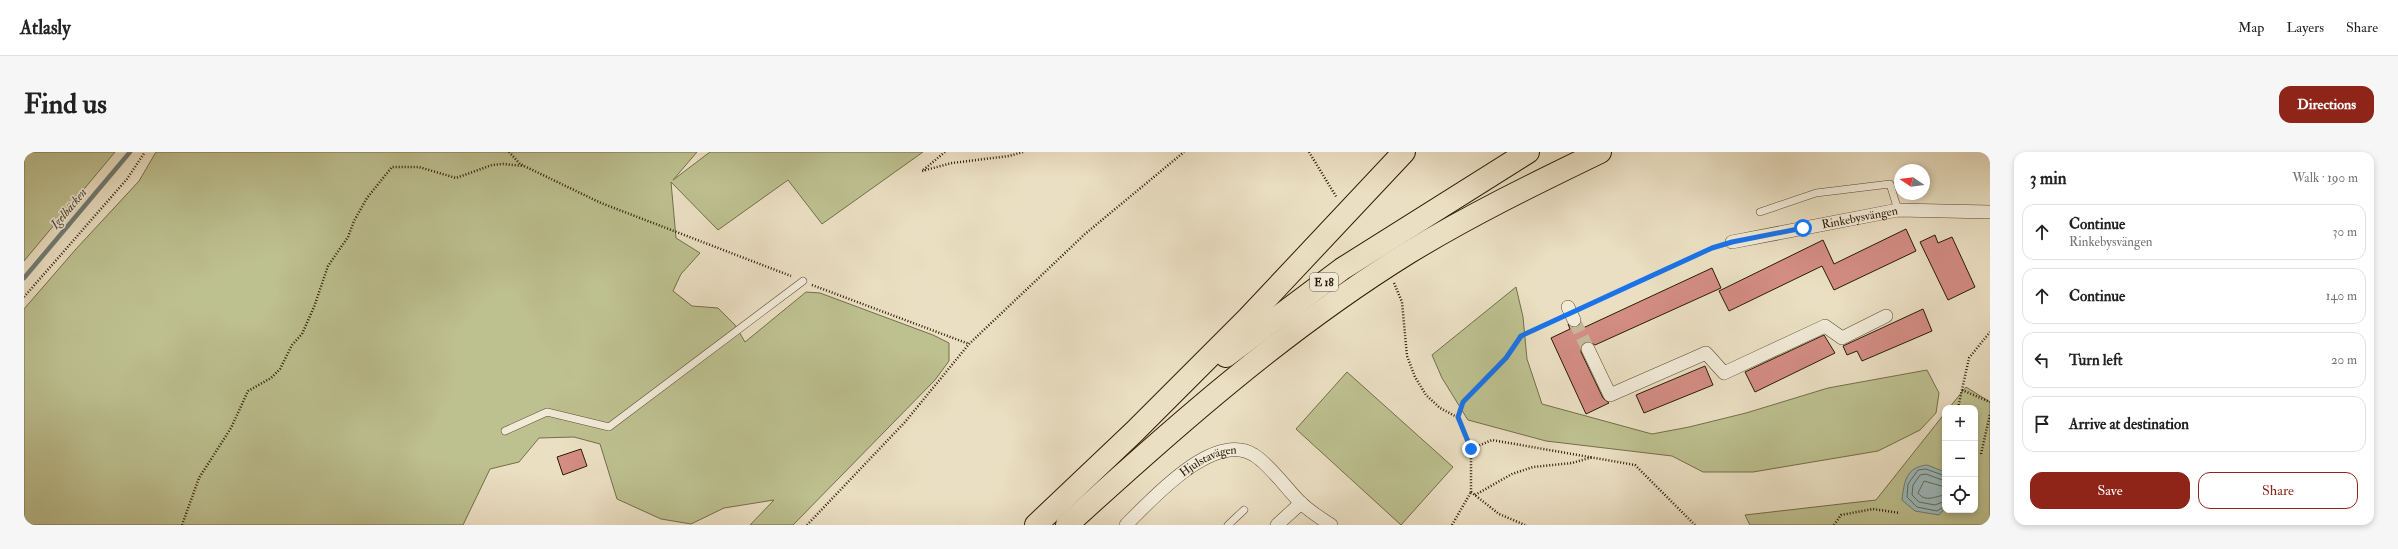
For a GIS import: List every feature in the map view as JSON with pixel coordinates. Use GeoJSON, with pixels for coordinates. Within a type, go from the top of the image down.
{"type":"FeatureCollection","features":[{"type":"Feature","properties":{"kind":"highway"},"geometry":{"type":"LineString","coordinates":[[1134,432],[1253,312],[1404,152]]}},
{"type":"Feature","properties":{"kind":"highway","name":"E 18"},"geometry":{"type":"LineString","coordinates":[[1036,525],[1134,432],[1221,360],[1342,269],[1528,152]]}},
{"type":"Feature","properties":{"kind":"highway","name":"E 18"},"geometry":{"type":"LineString","coordinates":[[1067,525],[1151,448],[1236,377],[1290,335],[1409,252],[1532,185],[1584,152]]}},
{"type":"Feature","properties":{"kind":"highway"},"geometry":{"type":"LineString","coordinates":[[1532,185],[1600,152]]}},
{"type":"Feature","properties":{"kind":"street","name":"Rinkebysvängen"},"geometry":{"type":"LineString","coordinates":[[1732,242],[1898,210],[1990,212]]}},
{"type":"Feature","properties":{"kind":"street"},"geometry":{"type":"LineString","coordinates":[[1588,348],[1610,395],[1706,353],[1724,373],[1825,326],[1842,338],[1886,316]]}},
{"type":"Feature","properties":{"kind":"street","name":"Hjulstavägen"},"geometry":{"type":"LineString","coordinates":[[1126,525],[1186,470],[1215,452],[1232,449],[1244,450],[1255,455],[1301,503],[1331,525]]}},
{"type":"Feature","properties":{"kind":"street"},"geometry":{"type":"LineString","coordinates":[[1277,525],[1301,503]]}},
{"type":"Feature","properties":{"kind":"lane"},"geometry":{"type":"LineString","coordinates":[[1760,212],[1816,193],[1890,184],[1898,210]]}},
{"type":"Feature","properties":{"kind":"lane"},"geometry":{"type":"LineString","coordinates":[[505,432],[547,412],[609,427],[803,281]]}},
{"type":"Feature","properties":{"kind":"lane"},"geometry":{"type":"LineString","coordinates":[[1228,525],[1244,510]]}},
{"type":"Feature","properties":{"kind":"path"},"geometry":{"type":"LineString","coordinates":[[24,297],[127,179],[145,152]]}},
{"type":"Feature","properties":{"kind":"path"},"geometry":{"type":"LineString","coordinates":[[509,152],[524,166],[601,203],[969,344]]}},
{"type":"Feature","properties":{"kind":"path"},"geometry":{"type":"LineString","coordinates":[[945,152],[922,171],[952,163],[1009,156],[1023,152]]}},
{"type":"Feature","properties":{"kind":"path"},"geometry":{"type":"LineString","coordinates":[[807,525],[905,422],[969,344],[1085,234],[1184,152]]}},
{"type":"Feature","properties":{"kind":"path"},"geometry":{"type":"LineString","coordinates":[[1309,152],[1340,205]]}},
{"type":"Feature","properties":{"kind":"path"},"geometry":{"type":"LineString","coordinates":[[182,525],[199,478],[231,428],[248,391],[271,378],[280,369],[292,345],[305,327],[314,307],[328,266],[348,237],[366,198],[392,167],[419,167],[456,178],[492,165],[503,164],[524,166]]}},
{"type":"Feature","properties":{"kind":"path"},"geometry":{"type":"LineString","coordinates":[[1458,417],[1463,402],[1506,358],[1521,336],[1712,248],[1732,242]]}},
{"type":"Feature","properties":{"kind":"path"},"geometry":{"type":"LineString","coordinates":[[1393,281],[1402,302],[1407,356],[1416,377],[1426,395],[1435,404],[1458,417],[1471,449],[1471,492],[1452,525]]}},
{"type":"Feature","properties":{"kind":"path"},"geometry":{"type":"LineString","coordinates":[[1959,405],[1969,358],[1990,332]]}},
{"type":"Feature","properties":{"kind":"path"},"geometry":{"type":"LineString","coordinates":[[1962,390],[1990,402]]}},
{"type":"Feature","properties":{"kind":"path"},"geometry":{"type":"LineString","coordinates":[[1981,454],[1990,414]]}},
{"type":"Feature","properties":{"kind":"path"},"geometry":{"type":"LineString","coordinates":[[1471,449],[1492,440],[1595,456],[1635,465],[1695,525]]}},
{"type":"Feature","properties":{"kind":"path"},"geometry":{"type":"LineString","coordinates":[[1475,496],[1512,474],[1526,470],[1572,463],[1595,456]]}},
{"type":"Feature","properties":{"kind":"path"},"geometry":{"type":"LineString","coordinates":[[1471,492],[1500,514],[1524,525]]}},
{"type":"Feature","properties":{"kind":"path"},"geometry":{"type":"LineString","coordinates":[[1834,525],[1841,515],[1873,509],[1900,513]]}},
{"type":"Feature","properties":{"kind":"green space"},"geometry":{"type":"Polygon","coordinates":[[[24,152],[115,152],[24,261],[24,152]]]}},
{"type":"Feature","properties":{"kind":"green space"},"geometry":{"type":"Polygon","coordinates":[[[156,152],[697,152],[673,180],[710,152],[923,152],[822,224],[788,180],[718,230],[671,182],[676,238],[700,253],[681,274],[673,291],[692,306],[718,308],[735,325],[745,342],[806,292],[820,293],[933,335],[949,343],[949,361],[935,380],[793,525],[750,525],[774,500],[724,508],[691,524],[661,519],[617,499],[600,444],[574,437],[539,438],[519,462],[490,469],[463,525],[24,525],[24,309],[76,249],[139,181],[156,152]]]}},
{"type":"Feature","properties":{"kind":"green space"},"geometry":{"type":"Polygon","coordinates":[[[1516,287],[1523,317],[1527,359],[1542,404],[1652,434],[1689,427],[1746,413],[1828,388],[1927,370],[1939,393],[1936,413],[1920,430],[1878,451],[1753,472],[1703,472],[1672,456],[1546,441],[1468,420],[1442,378],[1432,355],[1516,287]]]}},
{"type":"Feature","properties":{"kind":"green space"},"geometry":{"type":"Polygon","coordinates":[[[1347,372],[1453,467],[1401,525],[1296,429],[1347,372]]]}},
{"type":"Feature","properties":{"kind":"green space"},"geometry":{"type":"Polygon","coordinates":[[[1966,387],[1990,402],[1990,525],[1750,525],[1745,515],[1876,500],[1942,417],[1942,513],[1978,513],[1978,405],[1951,405],[1966,387]]]}},
{"type":"Feature","properties":{"kind":"water"},"geometry":{"type":"Polygon","coordinates":[[[1927,465],[1942,471],[1942,512],[1939,515],[1915,511],[1902,500],[1907,476],[1910,472],[1920,466],[1927,465]]]}},
{"type":"Feature","properties":{"kind":"building"},"geometry":{"type":"Polygon","coordinates":[[[1906,229],[1916,251],[1834,290],[1822,266],[1729,311],[1719,291],[1823,240],[1834,264],[1906,229]]]}},
{"type":"Feature","properties":{"kind":"building"},"geometry":{"type":"Polygon","coordinates":[[[1935,235],[1938,243],[1952,237],[1975,287],[1948,300],[1920,242],[1935,235]]]}},
{"type":"Feature","properties":{"kind":"building"},"geometry":{"type":"Polygon","coordinates":[[[1712,268],[1721,288],[1595,345],[1588,341],[1582,344],[1581,352],[1603,398],[1609,403],[1586,414],[1551,338],[1570,329],[1568,324],[1574,328],[1581,324],[1583,328],[1712,268]]]}},
{"type":"Feature","properties":{"kind":"building"},"geometry":{"type":"Polygon","coordinates":[[[1923,309],[1932,331],[1862,361],[1857,351],[1847,355],[1843,346],[1923,309]]]}},
{"type":"Feature","properties":{"kind":"building"},"geometry":{"type":"Polygon","coordinates":[[[1824,335],[1835,353],[1755,392],[1745,372],[1824,335]]]}},
{"type":"Feature","properties":{"kind":"building"},"geometry":{"type":"Polygon","coordinates":[[[1705,366],[1713,385],[1644,413],[1636,395],[1705,366]]]}},
{"type":"Feature","properties":{"kind":"building"},"geometry":{"type":"Polygon","coordinates":[[[581,449],[587,466],[563,475],[557,457],[581,449]]]}},
{"type":"Feature","properties":{"kind":"waterway","name":"Igelbäcken"},"geometry":{"type":"LineString","coordinates":[[24,278],[130,152]]}},
{"type":"Feature","properties":{"kind":"tunnel"},"geometry":{"type":"LineString","coordinates":[[1574,320],[1588,349]]}},
{"type":"Feature","properties":{"kind":"route"},"geometry":{"type":"LineString","coordinates":[[1471,449],[1458,417],[1463,402],[1506,358],[1521,336],[1712,248],[1732,242],[1803,228]]}}]}
